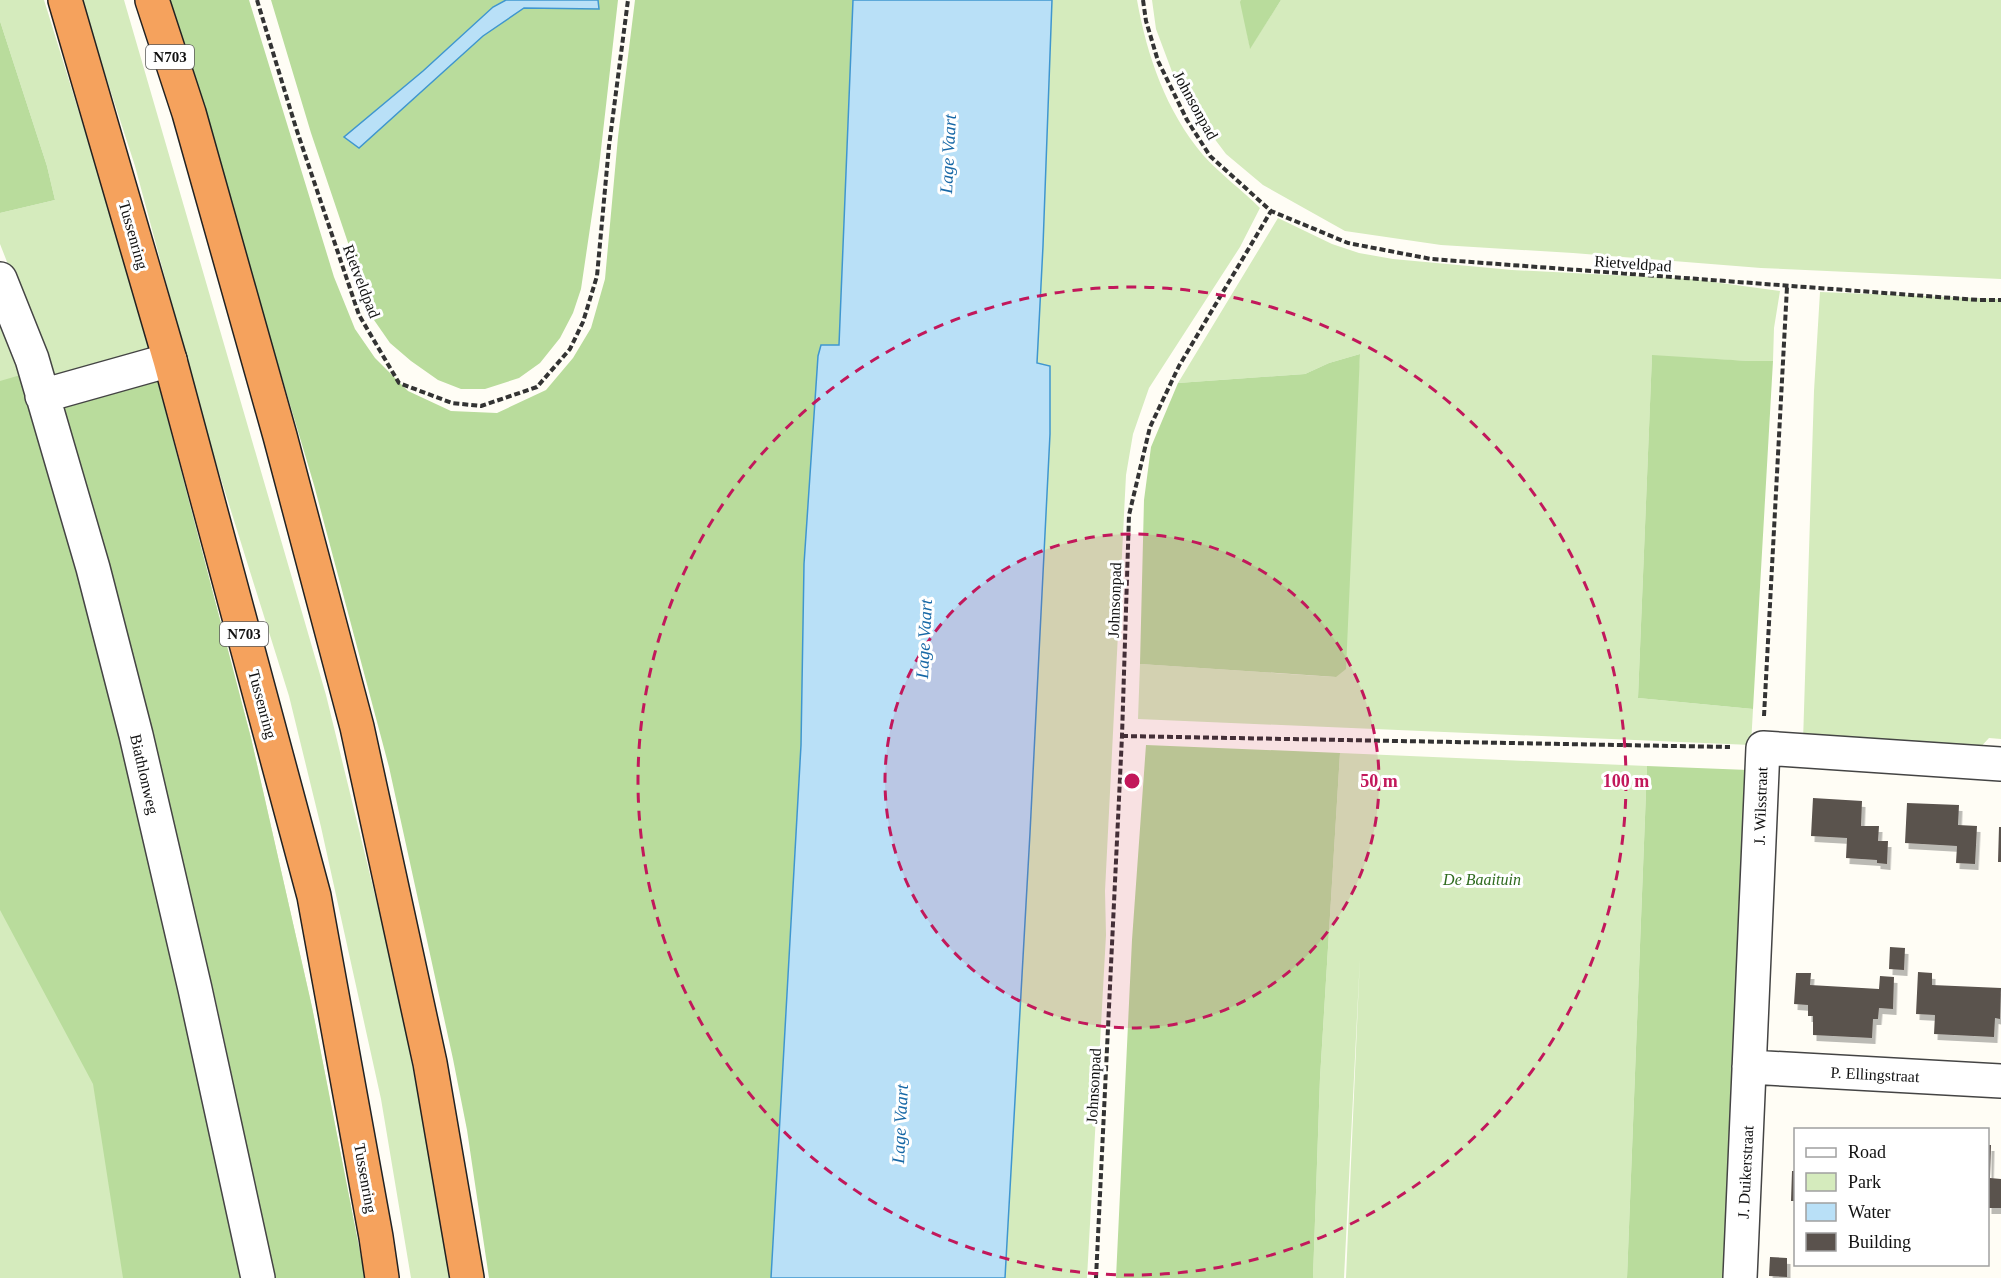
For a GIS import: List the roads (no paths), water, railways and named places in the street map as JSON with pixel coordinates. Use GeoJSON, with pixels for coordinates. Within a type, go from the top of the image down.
{"type":"FeatureCollection","features":[{"type":"Feature","properties":{"kind":"highway","name":"Tussenring"},"geometry":{"type":"LineString","coordinates":[[65,0],[170,360],[314,896],[382,1278]]}},
{"type":"Feature","properties":{"kind":"highway","name":"N703"},"geometry":{"type":"LineString","coordinates":[[152,0],[189,113],[280,436],[357,728],[430,1063],[467,1278]]}},
{"type":"Feature","properties":{"kind":"street","name":"Biathlonweg"},"geometry":{"type":"LineString","coordinates":[[0,279],[32,359],[93,568],[136,735],[195,989],[258,1278]]}},
{"type":"Feature","properties":{"kind":"street"},"geometry":{"type":"LineString","coordinates":[[42,396],[170,360]]}},
{"type":"Feature","properties":{"kind":"street","name":"J. Wilsstraat"},"geometry":{"type":"LineString","coordinates":[[1749,1067],[1763,748],[2001,764]]}},
{"type":"Feature","properties":{"kind":"street","name":"P. Ellingstraat"},"geometry":{"type":"LineString","coordinates":[[1749,1067],[2001,1081]]}},
{"type":"Feature","properties":{"kind":"street","name":"J. Duikerstraat"},"geometry":{"type":"LineString","coordinates":[[1740,1278],[1749,1067]]}},
{"type":"Feature","properties":{"kind":"water"},"geometry":{"type":"Polygon","coordinates":[[[506,0],[598,0],[599,9],[524,8],[483,36],[359,148],[344,137],[423,71],[493,7],[506,0]]]}},
{"type":"Feature","properties":{"kind":"water","name":"Lage Vaart"},"geometry":{"type":"Polygon","coordinates":[[[853,0],[1052,0],[1037,363],[1050,366],[1050,434],[1005,1278],[771,1278],[801,745],[804,564],[818,356],[821,345],[839,345],[853,0]]]}},
{"type":"Feature","properties":{"kind":"park label","name":"De Baaituin"},"geometry":{"type":"Point","coordinates":[1482,879]}}]}
